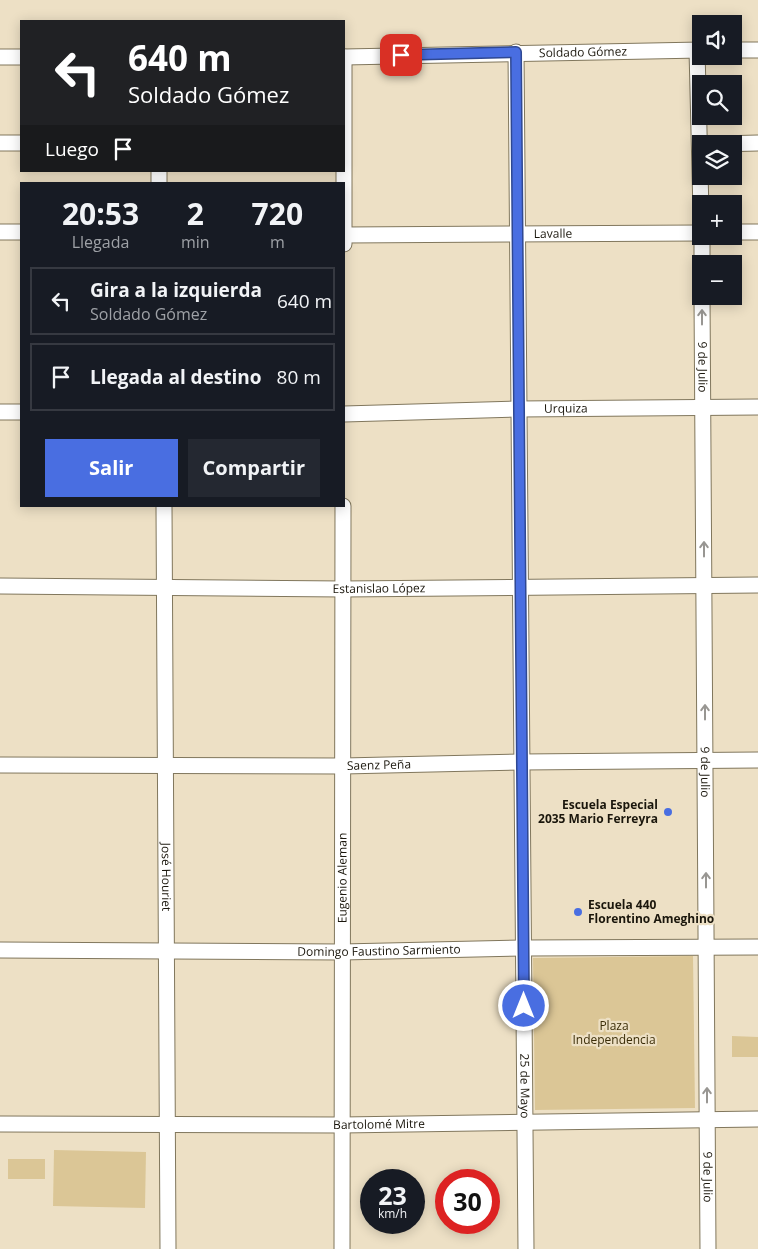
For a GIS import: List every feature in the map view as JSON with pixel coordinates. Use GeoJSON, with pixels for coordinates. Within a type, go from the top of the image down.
{"type":"FeatureCollection","features":[{"type":"Feature","properties":{"kind":"street","name":"Soldado Gómez"},"geometry":{"type":"LineString","coordinates":[[345,57],[516,52],[692,50]]}},
{"type":"Feature","properties":{"kind":"street"},"geometry":{"type":"LineString","coordinates":[[742,50],[758,50]]}},
{"type":"Feature","properties":{"kind":"street","name":"25 de Mayo"},"geometry":{"type":"LineString","coordinates":[[516,52],[526,1249]]}},
{"type":"Feature","properties":{"kind":"street"},"geometry":{"type":"LineString","coordinates":[[0,57],[20,56]]}},
{"type":"Feature","properties":{"kind":"street"},"geometry":{"type":"LineString","coordinates":[[699,65],[700,135]]}},
{"type":"Feature","properties":{"kind":"street"},"geometry":{"type":"LineString","coordinates":[[0,143],[20,143]]}},
{"type":"Feature","properties":{"kind":"street"},"geometry":{"type":"LineString","coordinates":[[742,143],[758,143]]}},
{"type":"Feature","properties":{"kind":"street"},"geometry":{"type":"LineString","coordinates":[[0,232],[20,232]]}},
{"type":"Feature","properties":{"kind":"street","name":"Lavalle"},"geometry":{"type":"LineString","coordinates":[[345,235],[518,232],[692,234]]}},
{"type":"Feature","properties":{"kind":"street"},"geometry":{"type":"LineString","coordinates":[[742,232],[758,232]]}},
{"type":"Feature","properties":{"kind":"street","name":"9 de Julio"},"geometry":{"type":"LineString","coordinates":[[702,305],[708,1249]]}},
{"type":"Feature","properties":{"kind":"street","name":"Urquiza"},"geometry":{"type":"LineString","coordinates":[[345,414],[519,409],[758,407]]}},
{"type":"Feature","properties":{"kind":"street"},"geometry":{"type":"LineString","coordinates":[[0,412],[20,412]]}},
{"type":"Feature","properties":{"kind":"street","name":"José Houriet"},"geometry":{"type":"LineString","coordinates":[[164,507],[168,1249]]}},
{"type":"Feature","properties":{"kind":"street","name":"Eugenio Aleman"},"geometry":{"type":"LineString","coordinates":[[342,1249],[343,507]]}},
{"type":"Feature","properties":{"kind":"street","name":"Estanislao López"},"geometry":{"type":"LineString","coordinates":[[0,586],[343,589],[758,585]]}},
{"type":"Feature","properties":{"kind":"street","name":"Saenz Peña"},"geometry":{"type":"LineString","coordinates":[[0,765],[343,766],[758,760]]}},
{"type":"Feature","properties":{"kind":"street","name":"Domingo Faustino Sarmiento"},"geometry":{"type":"LineString","coordinates":[[0,950],[342,952],[524,948],[758,947]]}},
{"type":"Feature","properties":{"kind":"street","name":"Bartolomé Mitre"},"geometry":{"type":"LineString","coordinates":[[0,1124],[342,1125],[525,1120],[758,1119]]}},
{"type":"Feature","properties":{"kind":"green space","name":"Plaza Independencia"},"geometry":{"type":"Polygon","coordinates":[[[693,956],[695,1108],[535,1110],[533,958],[693,956]]]}},
{"type":"Feature","properties":{"kind":"green space"},"geometry":{"type":"Polygon","coordinates":[[[732,1036],[758,1037],[758,1057],[732,1057],[732,1036]]]}},
{"type":"Feature","properties":{"kind":"green space"},"geometry":{"type":"Polygon","coordinates":[[[54,1150],[146,1152],[145,1208],[53,1206],[54,1150]]]}},
{"type":"Feature","properties":{"kind":"green space"},"geometry":{"type":"Polygon","coordinates":[[[8,1159],[45,1159],[45,1179],[8,1179],[8,1159]]]}},
{"type":"Feature","properties":{"kind":"place","name":"Escuela Especial 2035 Mario Ferreyra"},"geometry":{"type":"Point","coordinates":[668,812]}},
{"type":"Feature","properties":{"kind":"place","name":"Escuela 440 Florentino Ameghino"},"geometry":{"type":"Point","coordinates":[578,912]}},
{"type":"Feature","properties":{"kind":"route"},"geometry":{"type":"LineString","coordinates":[[401,55],[516,52],[524,1006]]}}]}
